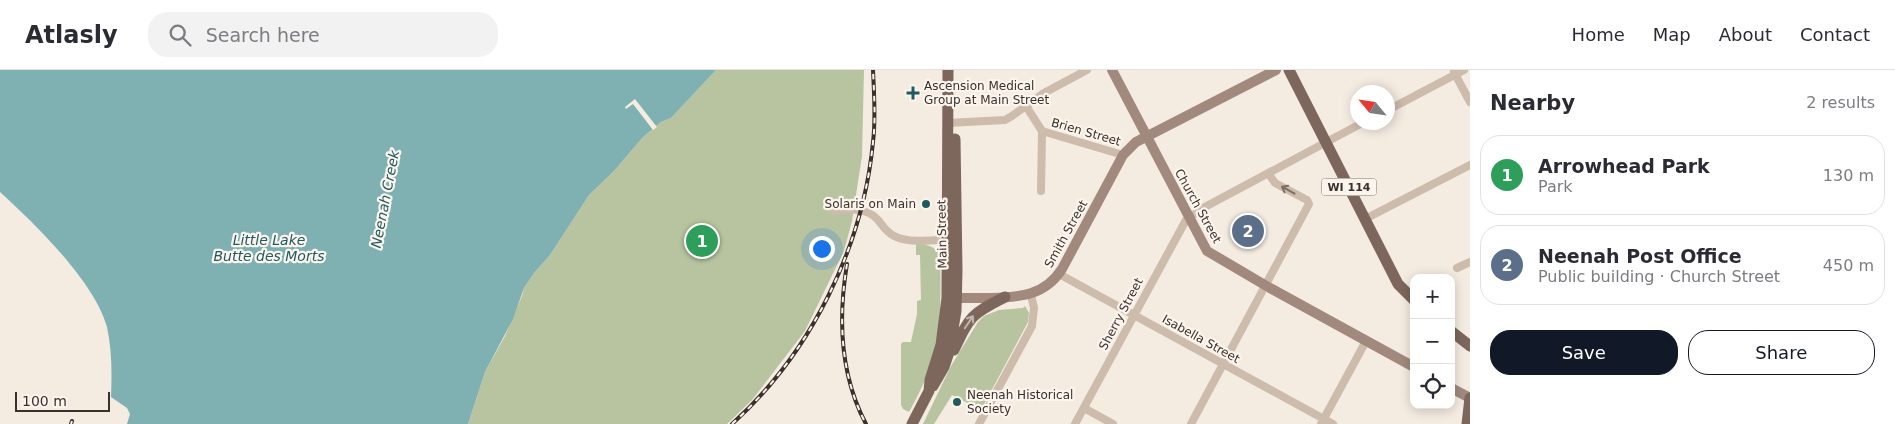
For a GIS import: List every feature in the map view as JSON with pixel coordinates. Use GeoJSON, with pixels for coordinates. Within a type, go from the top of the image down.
{"type":"FeatureCollection","features":[{"type":"Feature","properties":{"kind":"main road","name":"Main Street"},"geometry":{"type":"LineString","coordinates":[[912,424],[946,362],[954,328],[951,239],[951,123],[948,70]]}},
{"type":"Feature","properties":{"kind":"main road","name":"Main Street"},"geometry":{"type":"LineString","coordinates":[[951,123],[956,70]]}},
{"type":"Feature","properties":{"kind":"main road","name":"WI 114"},"geometry":{"type":"LineString","coordinates":[[1289,70],[1398,284],[1410,296]]}},
{"type":"Feature","properties":{"kind":"main road","name":"Main Street"},"geometry":{"type":"LineString","coordinates":[[926,396],[952,298]]}},
{"type":"Feature","properties":{"kind":"main road"},"geometry":{"type":"LineString","coordinates":[[946,362],[975,313],[1005,298]]}},
{"type":"Feature","properties":{"kind":"main road"},"geometry":{"type":"LineString","coordinates":[[1455,334],[1470,346]]}},
{"type":"Feature","properties":{"kind":"main road"},"geometry":{"type":"LineString","coordinates":[[1467,424],[1470,398]]}},
{"type":"Feature","properties":{"kind":"street"},"geometry":{"type":"LineString","coordinates":[[951,123],[1005,120],[1044,93],[1087,70]]}},
{"type":"Feature","properties":{"kind":"street","name":"Church Street"},"geometry":{"type":"LineString","coordinates":[[1112,70],[1146,137],[1210,253],[1410,365]]}},
{"type":"Feature","properties":{"kind":"street"},"geometry":{"type":"LineString","coordinates":[[1123,155],[1132,145],[1146,137],[1276,70]]}},
{"type":"Feature","properties":{"kind":"street"},"geometry":{"type":"LineString","coordinates":[[1395,106],[1454,72],[1464,70]]}},
{"type":"Feature","properties":{"kind":"street"},"geometry":{"type":"LineString","coordinates":[[1454,72],[1470,102]]}},
{"type":"Feature","properties":{"kind":"street","name":"Brien Street"},"geometry":{"type":"LineString","coordinates":[[1026,106],[1042,131],[1123,155]]}},
{"type":"Feature","properties":{"kind":"street"},"geometry":{"type":"LineString","coordinates":[[1190,216],[1350,129]]}},
{"type":"Feature","properties":{"kind":"street"},"geometry":{"type":"LineString","coordinates":[[1041,191],[1042,131]]}},
{"type":"Feature","properties":{"kind":"street","name":"Smith Street"},"geometry":{"type":"LineString","coordinates":[[1031,294],[1045,287],[1058,274],[1123,155]]}},
{"type":"Feature","properties":{"kind":"street"},"geometry":{"type":"LineString","coordinates":[[1365,219],[1470,165]]}},
{"type":"Feature","properties":{"kind":"street"},"geometry":{"type":"LineString","coordinates":[[1191,424],[1310,204],[1307,200],[1275,183],[1268,173]]}},
{"type":"Feature","properties":{"kind":"street"},"geometry":{"type":"LineString","coordinates":[[834,211],[856,210],[868,213],[878,220],[888,232],[903,239],[951,239]]}},
{"type":"Feature","properties":{"kind":"street","name":"Sherry Street"},"geometry":{"type":"LineString","coordinates":[[1075,424],[1183,224],[1190,216]]}},
{"type":"Feature","properties":{"kind":"street"},"geometry":{"type":"LineString","coordinates":[[1457,268],[1470,262]]}},
{"type":"Feature","properties":{"kind":"street","name":"Isabella Street"},"geometry":{"type":"LineString","coordinates":[[1058,274],[1223,364],[1322,421],[1333,424]]}},
{"type":"Feature","properties":{"kind":"street"},"geometry":{"type":"LineString","coordinates":[[952,298],[1005,298],[1031,294],[1034,308],[1032,326],[979,424]]}},
{"type":"Feature","properties":{"kind":"street"},"geometry":{"type":"LineString","coordinates":[[1322,421],[1366,341]]}},
{"type":"Feature","properties":{"kind":"street"},"geometry":{"type":"LineString","coordinates":[[1455,390],[1470,398]]}},
{"type":"Feature","properties":{"kind":"street"},"geometry":{"type":"LineString","coordinates":[[1084,408],[1113,424]]}},
{"type":"Feature","properties":{"kind":"green space"},"geometry":{"type":"Polygon","coordinates":[[[716,70],[864,70],[862,156],[852,221],[844,251],[805,331],[752,400],[727,424],[468,424],[485,372],[505,336],[524,288],[534,273],[550,255],[589,195],[614,171],[643,137],[661,122],[671,118],[716,70]]]}},
{"type":"Feature","properties":{"kind":"green space"},"geometry":{"type":"Polygon","coordinates":[[[916,244],[931,246],[940,257],[939,326],[934,356],[925,381],[909,412],[903,409],[901,405],[901,344],[903,342],[911,342],[917,314],[917,301],[921,300],[920,255],[916,255],[916,244]]]}},
{"type":"Feature","properties":{"kind":"green space"},"geometry":{"type":"Polygon","coordinates":[[[1025,306],[1029,313],[1028,322],[981,410],[952,395],[934,424],[923,424],[951,366],[978,322],[984,316],[999,310],[1023,308],[1025,306]]]}},
{"type":"Feature","properties":{"kind":"water","name":"Little Lake Butte des Morts"},"geometry":{"type":"Polygon","coordinates":[[[0,70],[716,70],[671,118],[661,122],[643,137],[614,171],[589,195],[550,255],[534,273],[524,288],[513,319],[485,372],[468,424],[127,424],[130,414],[127,408],[111,397],[110,344],[107,327],[90,291],[46,236],[0,192],[0,70]]]}},
{"type":"Feature","properties":{"kind":"pier"},"geometry":{"type":"Polygon","coordinates":[[[635,99],[657,127],[653,130],[633,104],[626,109],[625,107],[635,99]]]}},
{"type":"Feature","properties":{"kind":"railway"},"geometry":{"type":"LineString","coordinates":[[732,424],[760,396],[786,365],[809,331],[845,259],[858,220],[873,142],[873,70]]}},
{"type":"Feature","properties":{"kind":"railway"},"geometry":{"type":"LineString","coordinates":[[847,264],[844,284],[843,346],[851,386],[866,424]]}},
{"type":"Feature","properties":{"kind":"place","name":"Ascension Medical Group at Main Street"},"geometry":{"type":"Point","coordinates":[913,93]}},
{"type":"Feature","properties":{"kind":"place","name":"Solaris on Main"},"geometry":{"type":"Point","coordinates":[926,204]}},
{"type":"Feature","properties":{"kind":"place","name":"Neenah Post Office"},"geometry":{"type":"Point","coordinates":[1248,231]}},
{"type":"Feature","properties":{"kind":"place","name":"Arrowhead Park"},"geometry":{"type":"Point","coordinates":[702,241]}},
{"type":"Feature","properties":{"kind":"place","name":"Neenah Historical Society"},"geometry":{"type":"Point","coordinates":[957,402]}},
{"type":"Feature","properties":{"kind":"water label","name":"Neenah Creek"},"geometry":{"type":"Point","coordinates":[385,199]}}]}
